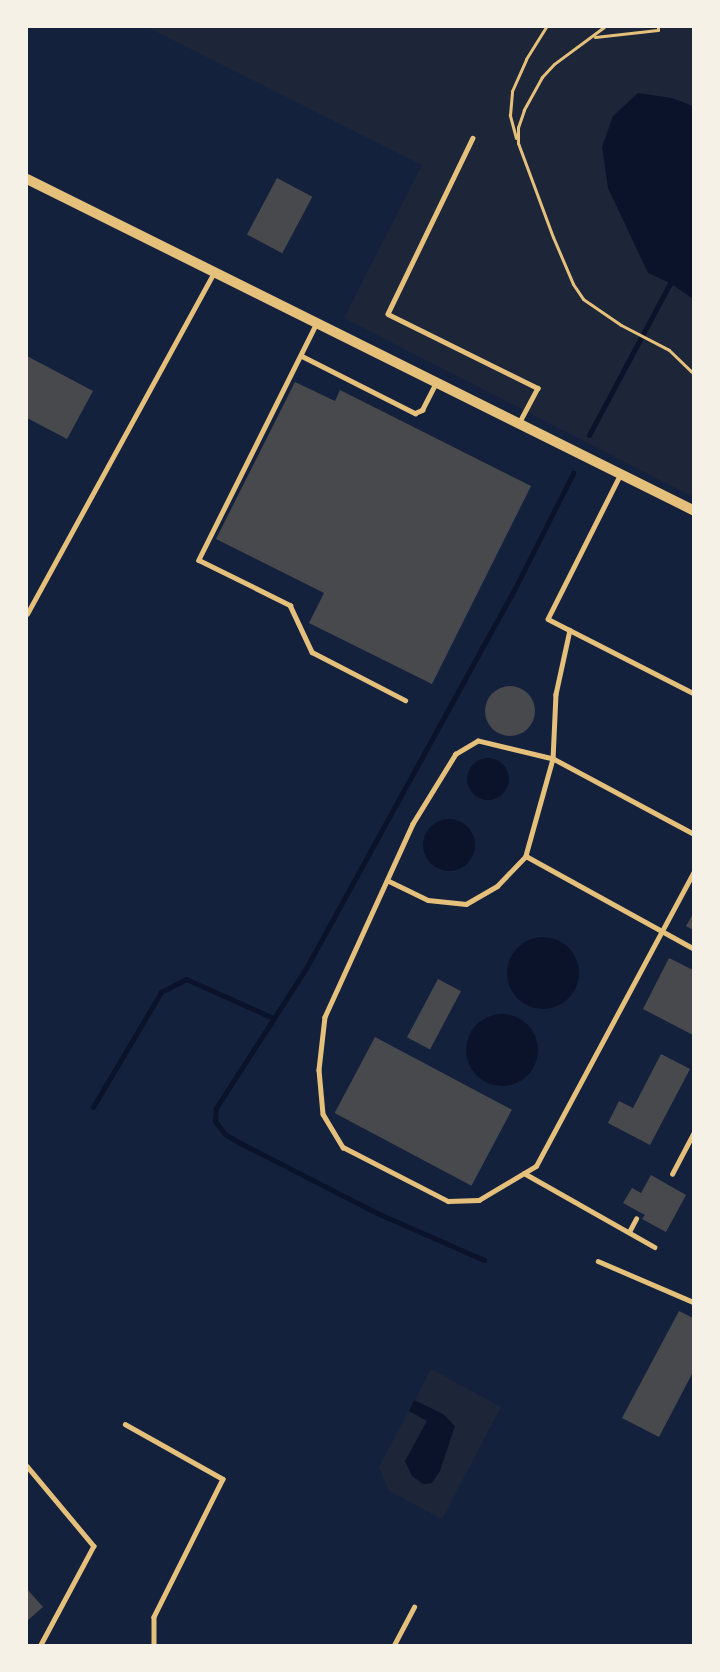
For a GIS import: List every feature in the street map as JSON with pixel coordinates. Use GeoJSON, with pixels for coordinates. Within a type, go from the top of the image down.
{"type":"FeatureCollection","features":[{"type":"Feature","properties":{"kind":"street"},"geometry":{"type":"LineString","coordinates":[[27,179],[693,510]]}},
{"type":"Feature","properties":{"kind":"lane"},"geometry":{"type":"LineString","coordinates":[[473,138],[388,314],[538,388],[519,423]]}},
{"type":"Feature","properties":{"kind":"lane"},"geometry":{"type":"LineString","coordinates":[[27,614],[214,272]]}},
{"type":"Feature","properties":{"kind":"lane"},"geometry":{"type":"LineString","coordinates":[[317,323],[199,560],[290,605],[312,652],[405,700]]}},
{"type":"Feature","properties":{"kind":"lane"},"geometry":{"type":"LineString","coordinates":[[302,356],[415,412],[422,410],[436,382]]}},
{"type":"Feature","properties":{"kind":"lane"},"geometry":{"type":"LineString","coordinates":[[621,474],[548,619],[693,693]]}},
{"type":"Feature","properties":{"kind":"lane"},"geometry":{"type":"LineString","coordinates":[[388,881],[428,900],[466,904],[497,886],[526,856],[553,759],[556,694],[570,630]]}},
{"type":"Feature","properties":{"kind":"lane"},"geometry":{"type":"LineString","coordinates":[[693,834],[553,759],[478,741],[456,754],[413,824],[325,1017],[319,1070],[322,1114],[343,1147],[448,1201],[479,1200],[536,1166],[693,873]]}},
{"type":"Feature","properties":{"kind":"lane"},"geometry":{"type":"LineString","coordinates":[[526,856],[693,948]]}},
{"type":"Feature","properties":{"kind":"lane"},"geometry":{"type":"LineString","coordinates":[[672,1174],[693,1134]]}},
{"type":"Feature","properties":{"kind":"lane"},"geometry":{"type":"LineString","coordinates":[[524,1173],[655,1247]]}},
{"type":"Feature","properties":{"kind":"lane"},"geometry":{"type":"LineString","coordinates":[[629,1232],[636,1219]]}},
{"type":"Feature","properties":{"kind":"lane"},"geometry":{"type":"LineString","coordinates":[[598,1261],[693,1302]]}},
{"type":"Feature","properties":{"kind":"lane"},"geometry":{"type":"LineString","coordinates":[[125,1425],[223,1479],[154,1617],[154,1645]]}},
{"type":"Feature","properties":{"kind":"lane"},"geometry":{"type":"LineString","coordinates":[[27,1466],[94,1546],[41,1645]]}},
{"type":"Feature","properties":{"kind":"lane"},"geometry":{"type":"LineString","coordinates":[[394,1645],[414,1607]]}},
{"type":"Feature","properties":{"kind":"path"},"geometry":{"type":"LineString","coordinates":[[546,27],[526,59],[512,91],[510,115],[518,143],[573,284],[589,305],[669,350],[693,373]]}},
{"type":"Feature","properties":{"kind":"path"},"geometry":{"type":"LineString","coordinates":[[518,143],[518,127],[524,110],[542,77],[554,64],[594,37],[604,27]]}},
{"type":"Feature","properties":{"kind":"path"},"geometry":{"type":"LineString","coordinates":[[594,37],[658,30],[658,27]]}},
{"type":"Feature","properties":{"kind":"shaded area"},"geometry":{"type":"Polygon","coordinates":[[[147,27],[693,27],[693,497],[344,318],[422,165],[147,27]]]}},
{"type":"Feature","properties":{"kind":"shaded area"},"geometry":{"type":"Polygon","coordinates":[[[638,93],[672,98],[693,106],[693,299],[670,283],[648,273],[608,188],[602,147],[613,116],[638,93]]]}},
{"type":"Feature","properties":{"kind":"shaded area"},"geometry":{"type":"Polygon","coordinates":[[[488,758],[503,764],[509,779],[503,794],[488,800],[473,794],[467,779],[473,764],[488,758]]]}},
{"type":"Feature","properties":{"kind":"shaded area"},"geometry":{"type":"Polygon","coordinates":[[[444,819],[454,819],[468,826],[475,845],[468,864],[454,871],[444,871],[434,867],[427,860],[423,850],[423,840],[427,830],[434,823],[444,819]]]}},
{"type":"Feature","properties":{"kind":"shaded area"},"geometry":{"type":"Polygon","coordinates":[[[543,937],[563,943],[573,953],[579,973],[573,993],[563,1003],[543,1009],[523,1003],[513,993],[507,973],[513,953],[523,943],[543,937]]]}},
{"type":"Feature","properties":{"kind":"shaded area"},"geometry":{"type":"Polygon","coordinates":[[[502,1014],[522,1020],[532,1030],[538,1050],[532,1070],[522,1080],[502,1086],[482,1080],[472,1070],[466,1050],[472,1030],[482,1020],[502,1014]]]}},
{"type":"Feature","properties":{"kind":"shaded area"},"geometry":{"type":"Polygon","coordinates":[[[431,1369],[501,1407],[442,1519],[389,1491],[379,1467],[431,1369]]]}},
{"type":"Feature","properties":{"kind":"shaded area"},"geometry":{"type":"Polygon","coordinates":[[[414,1400],[443,1414],[455,1426],[440,1471],[432,1483],[423,1484],[412,1476],[405,1461],[427,1421],[409,1411],[414,1400]]]}},
{"type":"Feature","properties":{"kind":"building"},"geometry":{"type":"Polygon","coordinates":[[[277,178],[312,197],[282,253],[247,235],[277,178]]]}},
{"type":"Feature","properties":{"kind":"building"},"geometry":{"type":"Polygon","coordinates":[[[27,356],[93,391],[67,439],[27,418],[27,356]]]}},
{"type":"Feature","properties":{"kind":"building"},"geometry":{"type":"Polygon","coordinates":[[[295,382],[335,401],[340,390],[531,486],[432,684],[309,623],[324,593],[216,539],[295,382]]]}},
{"type":"Feature","properties":{"kind":"building"},"geometry":{"type":"Polygon","coordinates":[[[510,686],[528,693],[535,711],[528,729],[510,736],[492,729],[485,711],[492,693],[510,686]]]}},
{"type":"Feature","properties":{"kind":"building"},"geometry":{"type":"Polygon","coordinates":[[[693,914],[693,930],[686,926],[693,914]]]}},
{"type":"Feature","properties":{"kind":"building"},"geometry":{"type":"Polygon","coordinates":[[[669,958],[693,970],[693,1035],[643,1009],[669,958]]]}},
{"type":"Feature","properties":{"kind":"building"},"geometry":{"type":"Polygon","coordinates":[[[438,979],[461,991],[430,1049],[407,1037],[438,979]]]}},
{"type":"Feature","properties":{"kind":"building"},"geometry":{"type":"Polygon","coordinates":[[[375,1037],[512,1110],[471,1186],[335,1113],[375,1037]]]}},
{"type":"Feature","properties":{"kind":"building"},"geometry":{"type":"Polygon","coordinates":[[[661,1054],[690,1069],[650,1145],[608,1123],[619,1101],[633,1108],[661,1054]]]}},
{"type":"Feature","properties":{"kind":"building"},"geometry":{"type":"Polygon","coordinates":[[[651,1175],[686,1195],[666,1232],[642,1219],[645,1215],[623,1203],[632,1188],[641,1193],[651,1175]]]}},
{"type":"Feature","properties":{"kind":"building"},"geometry":{"type":"Polygon","coordinates":[[[679,1311],[693,1318],[693,1372],[659,1437],[622,1418],[679,1311]]]}},
{"type":"Feature","properties":{"kind":"building"},"geometry":{"type":"Polygon","coordinates":[[[27,1589],[43,1607],[27,1621],[27,1589]]]}},
{"type":"Feature","properties":{"kind":"waterway"},"geometry":{"type":"LineString","coordinates":[[589,435],[670,283],[676,282]]}},
{"type":"Feature","properties":{"kind":"waterway"},"geometry":{"type":"LineString","coordinates":[[484,1260],[377,1213],[242,1144],[225,1134],[215,1121],[216,1108],[305,970],[511,596],[573,473]]}},
{"type":"Feature","properties":{"kind":"waterway"},"geometry":{"type":"LineString","coordinates":[[93,1107],[161,992],[186,979],[273,1018]]}}]}
